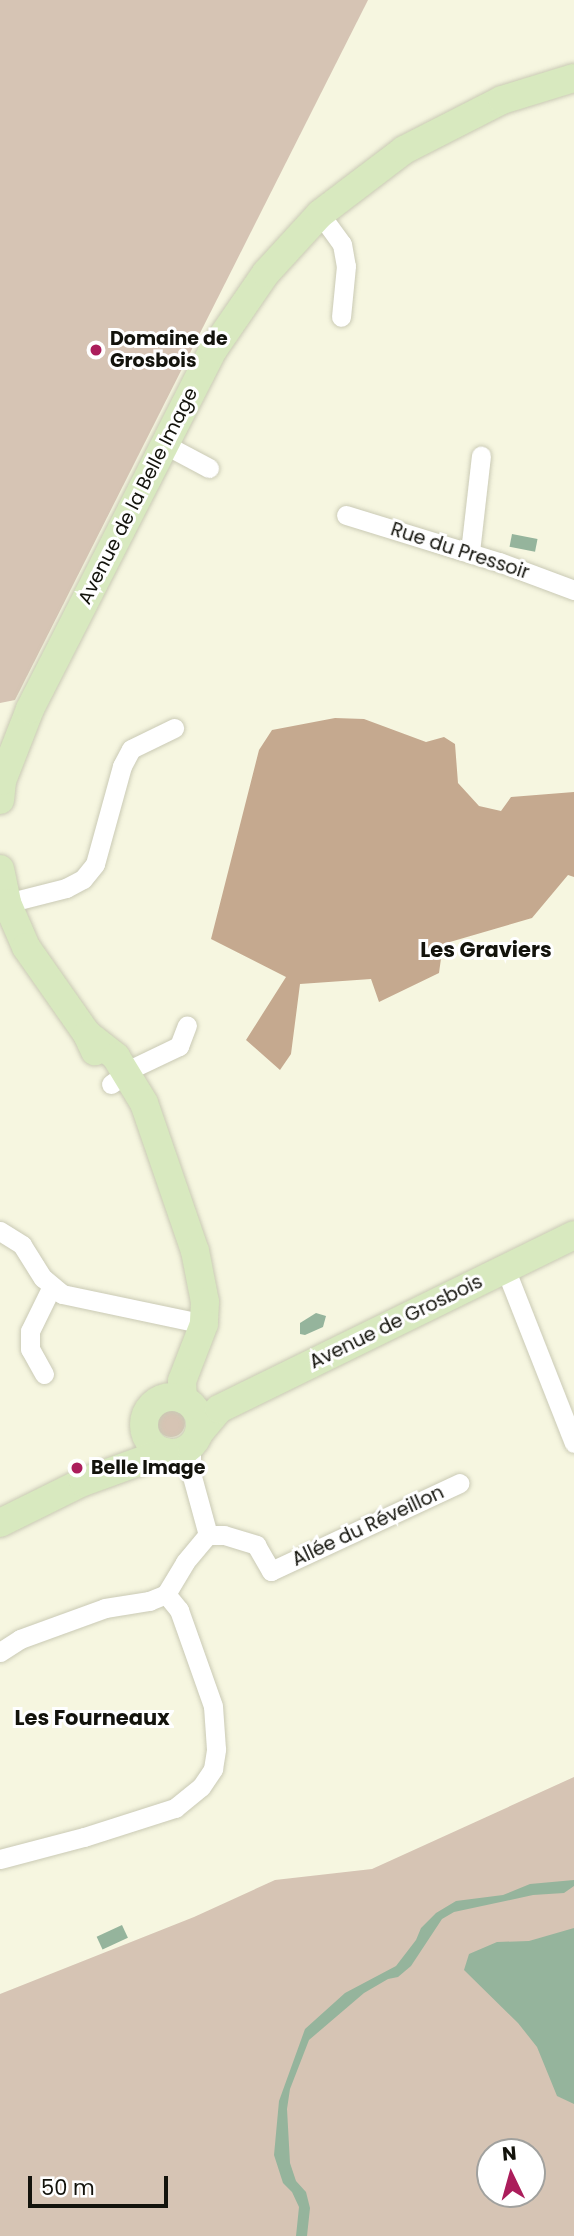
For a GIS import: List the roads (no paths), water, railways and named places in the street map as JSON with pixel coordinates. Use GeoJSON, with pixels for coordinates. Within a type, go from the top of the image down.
{"type":"FeatureCollection","features":[{"type":"Feature","properties":{"kind":"street","name":"Avenue de la Belle Image"},"geometry":{"type":"LineString","coordinates":[[0,800],[2,781],[30,709],[213,350],[245,302],[290,244],[320,214],[404,150],[502,100],[574,78]]}},
{"type":"Feature","properties":{"kind":"street"},"geometry":{"type":"LineString","coordinates":[[320,214],[342,244],[346,266],[341,317]]}},
{"type":"Feature","properties":{"kind":"street"},"geometry":{"type":"LineString","coordinates":[[164,444],[209,468]]}},
{"type":"Feature","properties":{"kind":"street"},"geometry":{"type":"LineString","coordinates":[[470,552],[481,456]]}},
{"type":"Feature","properties":{"kind":"street","name":"Rue du Pressoir"},"geometry":{"type":"LineString","coordinates":[[346,515],[470,552],[574,590]]}},
{"type":"Feature","properties":{"kind":"street"},"geometry":{"type":"LineString","coordinates":[[7,903],[66,888],[83,879],[95,864],[122,766],[131,749],[174,728]]}},
{"type":"Feature","properties":{"kind":"street"},"geometry":{"type":"LineString","coordinates":[[0,869],[7,903],[26,947],[87,1034],[116,1057],[118,1078],[144,1103],[148,1121],[163,1155],[200,1274],[186,1430],[208,1535],[185,1562],[166,1594],[149,1601],[105,1608],[20,1639],[0,1652]]}},
{"type":"Feature","properties":{"kind":"street"},"geometry":{"type":"LineString","coordinates":[[118,1078],[179,1046],[187,1025]]}},
{"type":"Feature","properties":{"kind":"street"},"geometry":{"type":"LineString","coordinates":[[0,1231],[22,1245],[43,1278],[62,1294],[197,1323]]}},
{"type":"Feature","properties":{"kind":"street","name":"Avenue de Grosbois"},"geometry":{"type":"LineString","coordinates":[[0,1522],[574,1235]]}},
{"type":"Feature","properties":{"kind":"street"},"geometry":{"type":"LineString","coordinates":[[505,1268],[574,1444]]}},
{"type":"Feature","properties":{"kind":"street"},"geometry":{"type":"LineString","coordinates":[[44,1374],[30,1349],[30,1331],[52,1286]]}},
{"type":"Feature","properties":{"kind":"street","name":"Avenue de Grosbois"},"geometry":{"type":"LineString","coordinates":[[83,1482],[130,1449],[144,1429],[152,1444],[186,1430]]}},
{"type":"Feature","properties":{"kind":"street","name":"Allée du Réveillon"},"geometry":{"type":"LineString","coordinates":[[208,1535],[224,1535],[256,1545],[271,1571],[460,1483]]}},
{"type":"Feature","properties":{"kind":"street"},"geometry":{"type":"LineString","coordinates":[[0,1859],[84,1837],[175,1808],[201,1787],[213,1769],[216,1749],[213,1706],[179,1610],[166,1594]]}},
{"type":"Feature","properties":{"kind":"place","name":"Domaine de Grosbois"},"geometry":{"type":"Point","coordinates":[96,350]}},
{"type":"Feature","properties":{"kind":"place","name":"Belle Image"},"geometry":{"type":"Point","coordinates":[77,1468]}},
{"type":"Feature","properties":{"kind":"district","name":"Les Graviers"},"geometry":{"type":"Point","coordinates":[486,950]}},
{"type":"Feature","properties":{"kind":"district","name":"Les Fourneaux"},"geometry":{"type":"Point","coordinates":[92,1718]}}]}
